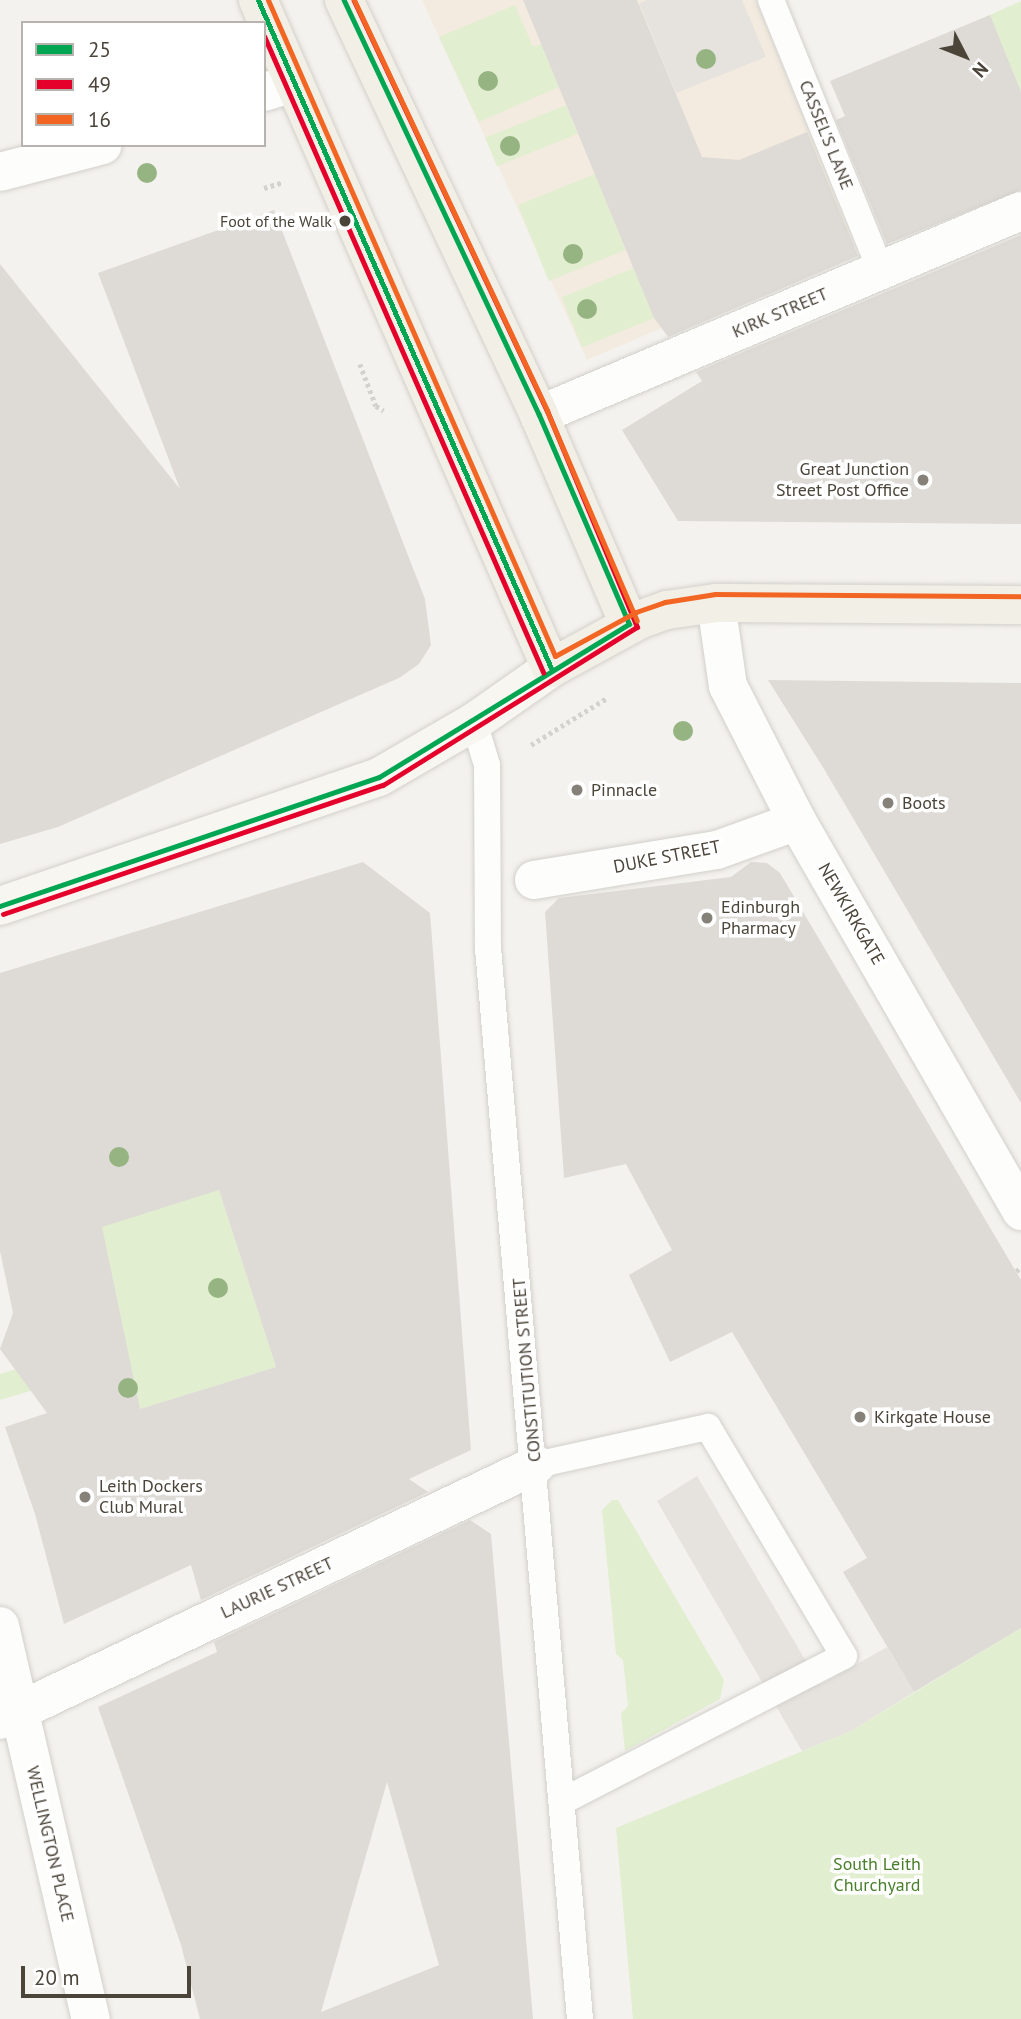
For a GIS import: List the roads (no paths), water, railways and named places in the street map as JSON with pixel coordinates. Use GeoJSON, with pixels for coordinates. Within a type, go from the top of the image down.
{"type":"FeatureCollection","features":[{"type":"Feature","properties":{"kind":"main road"},"geometry":{"type":"LineString","coordinates":[[258,0],[263,21]]}},
{"type":"Feature","properties":{"kind":"main road"},"geometry":{"type":"LineString","coordinates":[[344,0],[539,415],[629,624]]}},
{"type":"Feature","properties":{"kind":"main road"},"geometry":{"type":"LineString","coordinates":[[266,34],[279,88],[551,668],[629,624],[667,610],[716,603],[1021,606]]}},
{"type":"Feature","properties":{"kind":"street"},"geometry":{"type":"LineString","coordinates":[[0,172],[95,147]]}},
{"type":"Feature","properties":{"kind":"street","name":"KIRK STREET"},"geometry":{"type":"LineString","coordinates":[[539,415],[1021,211]]}},
{"type":"Feature","properties":{"kind":"street","name":"NEWKIRKGATE"},"geometry":{"type":"LineString","coordinates":[[716,603],[728,686],[797,821],[1021,1211]]}},
{"type":"Feature","properties":{"kind":"street"},"geometry":{"type":"LineString","coordinates":[[0,906],[329,797],[379,777],[474,722],[551,668]]}},
{"type":"Feature","properties":{"kind":"street","name":"DUKE STREET"},"geometry":{"type":"LineString","coordinates":[[534,880],[717,850],[797,821]]}},
{"type":"Feature","properties":{"kind":"street","name":"LAURIE STREET"},"geometry":{"type":"LineString","coordinates":[[10,1715],[536,1465]]}},
{"type":"Feature","properties":{"kind":"street","name":"WELLINGTON PLACE"},"geometry":{"type":"LineString","coordinates":[[0,1626],[10,1715],[91,2019]]}},
{"type":"Feature","properties":{"kind":"lane","name":"CASSEL'S LANE"},"geometry":{"type":"LineString","coordinates":[[771,0],[880,269]]}},
{"type":"Feature","properties":{"kind":"lane","name":"CONSTITUTION STREET"},"geometry":{"type":"LineString","coordinates":[[474,722],[487,765],[488,948],[536,1465],[580,2019]]}},
{"type":"Feature","properties":{"kind":"lane"},"geometry":{"type":"LineString","coordinates":[[536,1465],[708,1427],[844,1656],[563,1801]]}},
{"type":"Feature","properties":{"kind":"place","name":"Foot of the Walk"},"geometry":{"type":"Point","coordinates":[345,221]}},
{"type":"Feature","properties":{"kind":"place","name":"Great Junction Street Post Office"},"geometry":{"type":"Point","coordinates":[923,480]}},
{"type":"Feature","properties":{"kind":"place","name":"Pinnacle"},"geometry":{"type":"Point","coordinates":[577,790]}},
{"type":"Feature","properties":{"kind":"place","name":"Boots"},"geometry":{"type":"Point","coordinates":[888,803]}},
{"type":"Feature","properties":{"kind":"place","name":"Edinburgh Pharmacy"},"geometry":{"type":"Point","coordinates":[707,918]}},
{"type":"Feature","properties":{"kind":"place","name":"Kirkgate House"},"geometry":{"type":"Point","coordinates":[860,1417]}},
{"type":"Feature","properties":{"kind":"place","name":"Leith Dockers Club Mural"},"geometry":{"type":"Point","coordinates":[85,1497]}},
{"type":"Feature","properties":{"kind":"park label","name":"South Leith Churchyard"},"geometry":{"type":"Point","coordinates":[877,1875]}}]}
